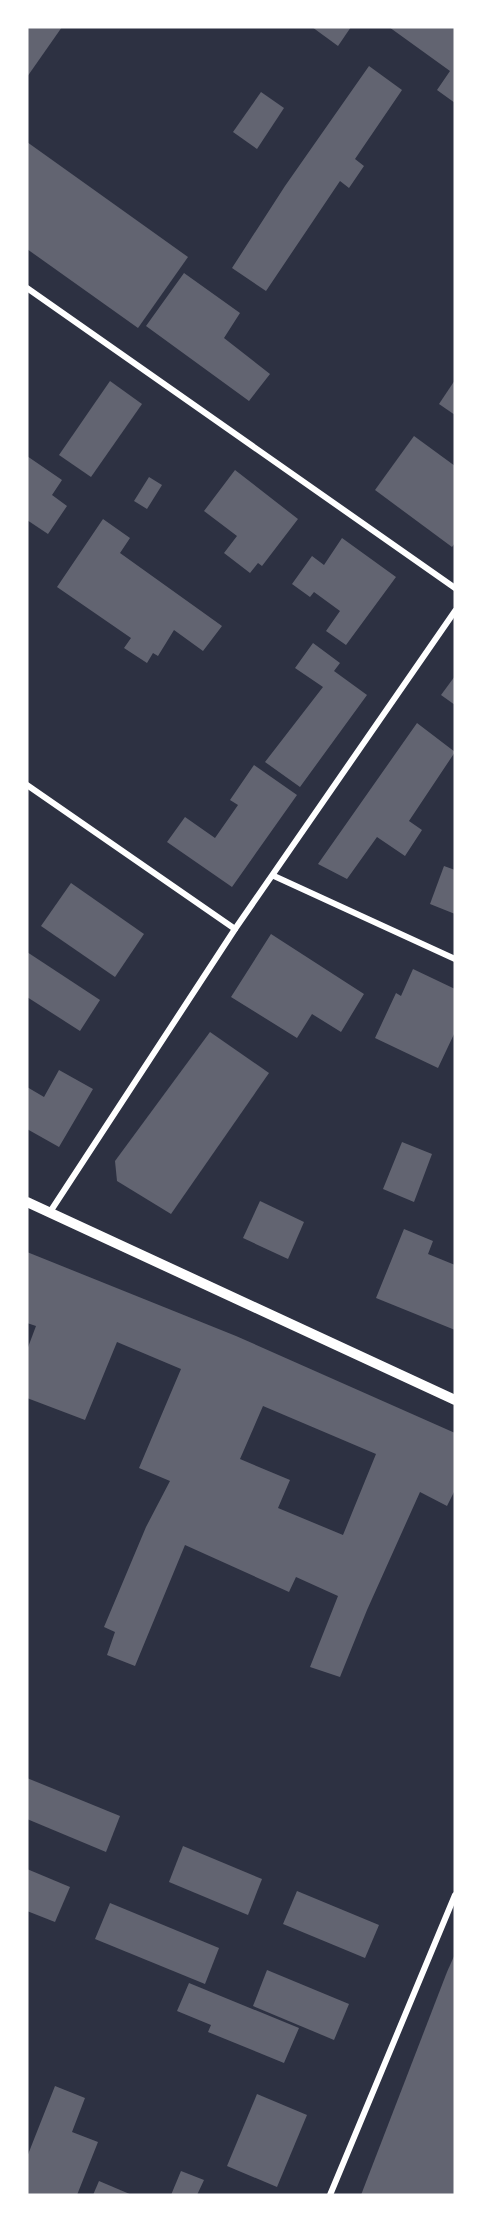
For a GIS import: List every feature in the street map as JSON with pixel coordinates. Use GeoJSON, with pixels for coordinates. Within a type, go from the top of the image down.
{"type":"FeatureCollection","features":[{"type":"Feature","properties":{"kind":"street"},"geometry":{"type":"LineString","coordinates":[[27,288],[455,588]]}},
{"type":"Feature","properties":{"kind":"street"},"geometry":{"type":"LineString","coordinates":[[50,1212],[235,929],[274,876],[455,611]]}},
{"type":"Feature","properties":{"kind":"street"},"geometry":{"type":"LineString","coordinates":[[27,785],[235,929]]}},
{"type":"Feature","properties":{"kind":"street"},"geometry":{"type":"LineString","coordinates":[[274,876],[455,959]]}},
{"type":"Feature","properties":{"kind":"street"},"geometry":{"type":"LineString","coordinates":[[27,1202],[455,1400]]}},
{"type":"Feature","properties":{"kind":"street"},"geometry":{"type":"LineString","coordinates":[[330,2195],[455,1895]]}},
{"type":"Feature","properties":{"kind":"building"},"geometry":{"type":"Polygon","coordinates":[[[27,27],[62,27],[27,77],[27,27]]]}},
{"type":"Feature","properties":{"kind":"building"},"geometry":{"type":"Polygon","coordinates":[[[312,27],[351,27],[338,46],[312,27]]]}},
{"type":"Feature","properties":{"kind":"building"},"geometry":{"type":"Polygon","coordinates":[[[389,27],[455,27],[455,103],[437,90],[450,71],[389,27]]]}},
{"type":"Feature","properties":{"kind":"building"},"geometry":{"type":"Polygon","coordinates":[[[369,66],[402,90],[355,159],[364,166],[349,188],[340,181],[266,291],[232,268],[285,186],[369,66]]]}},
{"type":"Feature","properties":{"kind":"building"},"geometry":{"type":"Polygon","coordinates":[[[261,92],[284,108],[257,149],[233,132],[261,92]]]}},
{"type":"Feature","properties":{"kind":"building"},"geometry":{"type":"Polygon","coordinates":[[[27,142],[188,257],[138,328],[27,249],[27,142]]]}},
{"type":"Feature","properties":{"kind":"building"},"geometry":{"type":"Polygon","coordinates":[[[184,273],[240,313],[224,338],[270,374],[249,401],[146,326],[184,273]]]}},
{"type":"Feature","properties":{"kind":"building"},"geometry":{"type":"Polygon","coordinates":[[[455,380],[455,415],[439,404],[455,380]]]}},
{"type":"Feature","properties":{"kind":"building"},"geometry":{"type":"Polygon","coordinates":[[[110,381],[142,404],[91,477],[59,455],[110,381]]]}},
{"type":"Feature","properties":{"kind":"building"},"geometry":{"type":"Polygon","coordinates":[[[414,436],[455,466],[455,543],[452,547],[375,490],[414,436]]]}},
{"type":"Feature","properties":{"kind":"building"},"geometry":{"type":"Polygon","coordinates":[[[27,456],[62,480],[52,495],[67,506],[48,534],[27,520],[27,456]]]}},
{"type":"Feature","properties":{"kind":"building"},"geometry":{"type":"Polygon","coordinates":[[[235,470],[298,519],[262,566],[258,563],[250,573],[224,553],[237,536],[204,511],[235,470]]]}},
{"type":"Feature","properties":{"kind":"building"},"geometry":{"type":"Polygon","coordinates":[[[149,477],[162,485],[147,509],[134,501],[149,477]]]}},
{"type":"Feature","properties":{"kind":"building"},"geometry":{"type":"Polygon","coordinates":[[[103,519],[130,538],[120,553],[222,626],[203,651],[174,630],[158,656],[153,653],[147,663],[124,648],[131,638],[57,587],[103,519]]]}},
{"type":"Feature","properties":{"kind":"building"},"geometry":{"type":"Polygon","coordinates":[[[342,538],[396,577],[346,645],[326,631],[340,611],[314,592],[310,597],[292,584],[312,556],[324,565],[342,538]]]}},
{"type":"Feature","properties":{"kind":"building"},"geometry":{"type":"Polygon","coordinates":[[[313,643],[340,663],[334,671],[367,695],[300,787],[265,762],[323,687],[295,668],[313,643]]]}},
{"type":"Feature","properties":{"kind":"building"},"geometry":{"type":"Polygon","coordinates":[[[455,676],[455,705],[441,695],[455,676]]]}},
{"type":"Feature","properties":{"kind":"building"},"geometry":{"type":"Polygon","coordinates":[[[417,723],[455,752],[409,821],[422,830],[405,856],[377,837],[347,879],[318,864],[417,723]]]}},
{"type":"Feature","properties":{"kind":"building"},"geometry":{"type":"Polygon","coordinates":[[[254,765],[297,795],[232,887],[167,842],[185,817],[215,838],[238,805],[230,800],[254,765]]]}},
{"type":"Feature","properties":{"kind":"building"},"geometry":{"type":"Polygon","coordinates":[[[444,866],[455,870],[455,914],[430,904],[444,866]]]}},
{"type":"Feature","properties":{"kind":"building"},"geometry":{"type":"Polygon","coordinates":[[[71,883],[144,934],[115,977],[41,926],[71,883]]]}},
{"type":"Feature","properties":{"kind":"building"},"geometry":{"type":"Polygon","coordinates":[[[271,934],[364,994],[341,1032],[312,1014],[297,1038],[231,997],[271,934]]]}},
{"type":"Feature","properties":{"kind":"building"},"geometry":{"type":"Polygon","coordinates":[[[27,952],[100,1000],[80,1031],[27,997],[27,952]]]}},
{"type":"Feature","properties":{"kind":"building"},"geometry":{"type":"Polygon","coordinates":[[[413,969],[455,989],[455,1032],[438,1068],[375,1038],[396,993],[401,996],[413,969]]]}},
{"type":"Feature","properties":{"kind":"building"},"geometry":{"type":"Polygon","coordinates":[[[210,1032],[269,1073],[171,1214],[117,1181],[115,1161],[210,1032]]]}},
{"type":"Feature","properties":{"kind":"building"},"geometry":{"type":"Polygon","coordinates":[[[59,1070],[93,1089],[59,1147],[27,1129],[27,1087],[44,1097],[59,1070]]]}},
{"type":"Feature","properties":{"kind":"building"},"geometry":{"type":"Polygon","coordinates":[[[402,1142],[432,1154],[414,1202],[383,1189],[402,1142]]]}},
{"type":"Feature","properties":{"kind":"building"},"geometry":{"type":"Polygon","coordinates":[[[260,1201],[304,1222],[288,1259],[243,1238],[260,1201]]]}},
{"type":"Feature","properties":{"kind":"building"},"geometry":{"type":"Polygon","coordinates":[[[404,1229],[433,1241],[428,1254],[455,1265],[455,1330],[376,1298],[404,1229]]]}},
{"type":"Feature","properties":{"kind":"building"},"geometry":{"type":"Polygon","coordinates":[[[27,1252],[236,1336],[455,1433],[455,1490],[447,1506],[420,1492],[367,1610],[340,1677],[310,1667],[338,1596],[296,1577],[289,1592],[185,1545],[135,1666],[107,1655],[115,1632],[104,1627],[146,1527],[170,1481],[139,1468],[181,1369],[117,1342],[85,1420],[27,1398],[27,1350],[36,1326],[27,1323],[27,1252]],[[263,1406],[240,1459],[290,1480],[278,1508],[343,1535],[376,1454],[263,1406]]]}},
{"type":"Feature","properties":{"kind":"building"},"geometry":{"type":"Polygon","coordinates":[[[27,1778],[120,1816],[106,1852],[27,1819],[27,1778]]]}},
{"type":"Feature","properties":{"kind":"building"},"geometry":{"type":"Polygon","coordinates":[[[183,1846],[262,1879],[248,1915],[169,1882],[183,1846]]]}},
{"type":"Feature","properties":{"kind":"building"},"geometry":{"type":"Polygon","coordinates":[[[27,1869],[70,1887],[55,1922],[27,1911],[27,1869]]]}},
{"type":"Feature","properties":{"kind":"building"},"geometry":{"type":"Polygon","coordinates":[[[297,1891],[379,1925],[365,1958],[283,1924],[297,1891]]]}},
{"type":"Feature","properties":{"kind":"building"},"geometry":{"type":"Polygon","coordinates":[[[110,1903],[219,1948],[205,1984],[95,1939],[110,1903]]]}},
{"type":"Feature","properties":{"kind":"building"},"geometry":{"type":"Polygon","coordinates":[[[455,1954],[455,2195],[361,2195],[447,1972],[455,1954]]]}},
{"type":"Feature","properties":{"kind":"building"},"geometry":{"type":"Polygon","coordinates":[[[267,1970],[349,2004],[334,2040],[253,2006],[267,1970]]]}},
{"type":"Feature","properties":{"kind":"building"},"geometry":{"type":"Polygon","coordinates":[[[189,1983],[299,2028],[284,2063],[208,2032],[211,2025],[177,2011],[189,1983]]]}},
{"type":"Feature","properties":{"kind":"building"},"geometry":{"type":"Polygon","coordinates":[[[55,2086],[85,2098],[72,2132],[98,2142],[77,2195],[27,2195],[27,2157],[55,2086]]]}},
{"type":"Feature","properties":{"kind":"building"},"geometry":{"type":"Polygon","coordinates":[[[257,2094],[307,2115],[277,2187],[227,2166],[257,2094]]]}},
{"type":"Feature","properties":{"kind":"building"},"geometry":{"type":"Polygon","coordinates":[[[181,2171],[204,2180],[197,2195],[171,2195],[181,2171]]]}},
{"type":"Feature","properties":{"kind":"building"},"geometry":{"type":"Polygon","coordinates":[[[99,2181],[132,2195],[93,2195],[99,2181]]]}}]}
